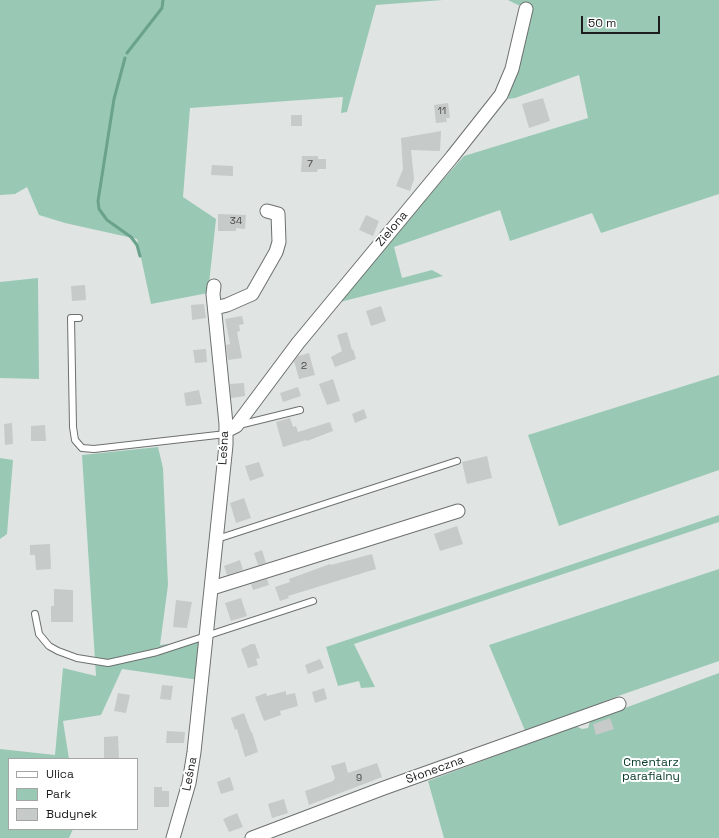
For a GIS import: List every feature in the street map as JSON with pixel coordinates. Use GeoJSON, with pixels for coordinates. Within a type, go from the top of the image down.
{"type":"FeatureCollection","features":[{"type":"Feature","properties":{"kind":"street","name":"Zielona"},"geometry":{"type":"LineString","coordinates":[[229,430],[298,343],[460,147],[500,95],[513,65],[526,9]]}},
{"type":"Feature","properties":{"kind":"street"},"geometry":{"type":"LineString","coordinates":[[215,308],[227,305],[252,294],[276,252],[279,242],[278,214],[267,211]]}},
{"type":"Feature","properties":{"kind":"street","name":"Leśna"},"geometry":{"type":"LineString","coordinates":[[173,838],[192,770],[229,430],[215,308],[214,286]]}},
{"type":"Feature","properties":{"kind":"street"},"geometry":{"type":"LineString","coordinates":[[212,588],[458,511]]}},
{"type":"Feature","properties":{"kind":"street","name":"Słoneczna"},"geometry":{"type":"LineString","coordinates":[[252,838],[384,788],[619,704]]}},
{"type":"Feature","properties":{"kind":"lane"},"geometry":{"type":"LineString","coordinates":[[79,318],[71,318],[73,428],[75,440],[82,448],[94,449],[229,430],[300,410]]}},
{"type":"Feature","properties":{"kind":"lane"},"geometry":{"type":"LineString","coordinates":[[216,539],[457,461]]}},
{"type":"Feature","properties":{"kind":"lane"},"geometry":{"type":"LineString","coordinates":[[35,614],[38,634],[49,646],[67,655],[93,662],[108,663],[127,660],[207,636],[314,601]]}},
{"type":"Feature","properties":{"kind":"green space"},"geometry":{"type":"Polygon","coordinates":[[[0,0],[443,0],[376,5],[347,112],[341,113],[343,97],[190,108],[183,197],[216,219],[208,293],[151,304],[137,239],[65,223],[39,215],[27,187],[15,194],[0,195],[0,0]]]}},
{"type":"Feature","properties":{"kind":"green space"},"geometry":{"type":"Polygon","coordinates":[[[508,0],[719,0],[719,194],[601,233],[592,213],[510,241],[500,210],[394,247],[402,278],[432,270],[443,276],[340,302],[376,255],[464,156],[588,118],[579,75],[515,98],[508,99],[528,5],[518,5],[508,0]]]}},
{"type":"Feature","properties":{"kind":"green space"},"geometry":{"type":"Polygon","coordinates":[[[38,278],[39,379],[0,378],[0,282],[38,278]]]}},
{"type":"Feature","properties":{"kind":"green space"},"geometry":{"type":"Polygon","coordinates":[[[719,375],[719,470],[559,526],[528,435],[719,375]]]}},
{"type":"Feature","properties":{"kind":"green space"},"geometry":{"type":"Polygon","coordinates":[[[158,447],[163,468],[168,585],[160,645],[210,640],[206,681],[122,669],[101,715],[63,721],[69,758],[8,758],[8,830],[73,830],[69,838],[0,838],[0,749],[55,755],[63,668],[96,676],[82,455],[158,447]]]}},
{"type":"Feature","properties":{"kind":"green space"},"geometry":{"type":"Polygon","coordinates":[[[0,458],[13,460],[7,534],[0,539],[0,458]]]}},
{"type":"Feature","properties":{"kind":"green space"},"geometry":{"type":"Polygon","coordinates":[[[719,515],[719,522],[354,644],[375,687],[361,688],[359,681],[338,686],[326,647],[719,515]]]}},
{"type":"Feature","properties":{"kind":"green space"},"geometry":{"type":"Polygon","coordinates":[[[719,569],[719,661],[621,695],[526,733],[489,645],[719,569]]]}},
{"type":"Feature","properties":{"kind":"green space","name":"Cmentarz parafialny"},"geometry":{"type":"Polygon","coordinates":[[[719,673],[719,838],[444,838],[428,781],[576,726],[582,729],[588,728],[590,721],[719,673]]]}},
{"type":"Feature","properties":{"kind":"building"},"geometry":{"type":"Polygon","coordinates":[[[543,98],[550,121],[529,128],[522,104],[543,98]]]}},
{"type":"Feature","properties":{"kind":"building"},"geometry":{"type":"Polygon","coordinates":[[[448,103],[450,118],[446,118],[447,122],[436,123],[434,105],[448,103]]]}},
{"type":"Feature","properties":{"kind":"building"},"geometry":{"type":"Polygon","coordinates":[[[291,115],[302,115],[302,126],[291,126],[291,115]]]}},
{"type":"Feature","properties":{"kind":"building"},"geometry":{"type":"Polygon","coordinates":[[[441,131],[440,151],[411,150],[414,179],[410,191],[396,186],[403,169],[401,138],[441,131]]]}},
{"type":"Feature","properties":{"kind":"building"},"geometry":{"type":"Polygon","coordinates":[[[302,156],[318,156],[318,159],[326,159],[326,169],[318,169],[317,172],[301,172],[302,156]]]}},
{"type":"Feature","properties":{"kind":"building"},"geometry":{"type":"Polygon","coordinates":[[[212,165],[233,166],[233,176],[211,175],[212,165]]]}},
{"type":"Feature","properties":{"kind":"building"},"geometry":{"type":"Polygon","coordinates":[[[218,214],[246,215],[245,229],[236,228],[236,231],[218,231],[218,214]]]}},
{"type":"Feature","properties":{"kind":"building"},"geometry":{"type":"Polygon","coordinates":[[[366,215],[379,221],[373,236],[359,230],[366,215]]]}},
{"type":"Feature","properties":{"kind":"building"},"geometry":{"type":"Polygon","coordinates":[[[85,285],[86,300],[72,301],[71,286],[85,285]]]}},
{"type":"Feature","properties":{"kind":"building"},"geometry":{"type":"Polygon","coordinates":[[[204,304],[206,318],[192,320],[191,305],[204,304]]]}},
{"type":"Feature","properties":{"kind":"building"},"geometry":{"type":"Polygon","coordinates":[[[381,306],[386,321],[371,326],[366,311],[381,306]]]}},
{"type":"Feature","properties":{"kind":"building"},"geometry":{"type":"Polygon","coordinates":[[[242,316],[244,324],[239,325],[240,331],[237,332],[242,358],[228,360],[226,345],[230,344],[225,319],[242,316]]]}},
{"type":"Feature","properties":{"kind":"building"},"geometry":{"type":"Polygon","coordinates":[[[347,332],[356,359],[335,367],[331,357],[342,351],[337,335],[347,332]]]}},
{"type":"Feature","properties":{"kind":"building"},"geometry":{"type":"Polygon","coordinates":[[[206,349],[207,362],[195,363],[193,350],[206,349]]]}},
{"type":"Feature","properties":{"kind":"building"},"geometry":{"type":"Polygon","coordinates":[[[309,353],[315,375],[299,379],[294,361],[298,356],[309,353]]]}},
{"type":"Feature","properties":{"kind":"building"},"geometry":{"type":"Polygon","coordinates":[[[333,379],[340,401],[327,405],[319,384],[333,379]]]}},
{"type":"Feature","properties":{"kind":"building"},"geometry":{"type":"Polygon","coordinates":[[[244,383],[245,396],[231,398],[230,384],[244,383]]]}},
{"type":"Feature","properties":{"kind":"building"},"geometry":{"type":"Polygon","coordinates":[[[298,387],[301,396],[283,402],[280,393],[298,387]]]}},
{"type":"Feature","properties":{"kind":"building"},"geometry":{"type":"Polygon","coordinates":[[[199,390],[202,404],[186,406],[184,393],[199,390]]]}},
{"type":"Feature","properties":{"kind":"building"},"geometry":{"type":"Polygon","coordinates":[[[364,409],[367,418],[355,423],[352,414],[364,409]]]}},
{"type":"Feature","properties":{"kind":"building"},"geometry":{"type":"Polygon","coordinates":[[[290,418],[293,427],[296,426],[298,432],[330,422],[333,431],[307,441],[306,440],[283,447],[276,422],[290,418]]]}},
{"type":"Feature","properties":{"kind":"building"},"geometry":{"type":"Polygon","coordinates":[[[12,423],[13,444],[5,445],[4,424],[12,423]]]}},
{"type":"Feature","properties":{"kind":"building"},"geometry":{"type":"Polygon","coordinates":[[[45,425],[46,441],[31,441],[31,426],[45,425]]]}},
{"type":"Feature","properties":{"kind":"building"},"geometry":{"type":"Polygon","coordinates":[[[487,456],[492,478],[467,484],[462,462],[487,456]]]}},
{"type":"Feature","properties":{"kind":"building"},"geometry":{"type":"Polygon","coordinates":[[[259,462],[264,476],[250,481],[245,466],[259,462]]]}},
{"type":"Feature","properties":{"kind":"building"},"geometry":{"type":"Polygon","coordinates":[[[244,498],[251,518],[236,523],[230,503],[244,498]]]}},
{"type":"Feature","properties":{"kind":"building"},"geometry":{"type":"Polygon","coordinates":[[[457,526],[463,544],[440,551],[434,534],[457,526]]]}},
{"type":"Feature","properties":{"kind":"building"},"geometry":{"type":"Polygon","coordinates":[[[50,544],[51,569],[36,570],[35,555],[30,555],[30,545],[50,544]]]}},
{"type":"Feature","properties":{"kind":"building"},"geometry":{"type":"Polygon","coordinates":[[[262,550],[266,563],[246,569],[258,565],[254,553],[262,550]]]}},
{"type":"Feature","properties":{"kind":"building"},"geometry":{"type":"Polygon","coordinates":[[[372,554],[376,569],[288,596],[289,598],[280,601],[275,587],[290,582],[289,579],[330,564],[331,565],[372,554]]]}},
{"type":"Feature","properties":{"kind":"building"},"geometry":{"type":"Polygon","coordinates":[[[240,560],[243,570],[227,575],[224,566],[240,560]]]}},
{"type":"Feature","properties":{"kind":"building"},"geometry":{"type":"Polygon","coordinates":[[[267,579],[269,585],[253,590],[251,584],[267,579]]]}},
{"type":"Feature","properties":{"kind":"building"},"geometry":{"type":"Polygon","coordinates":[[[54,589],[73,590],[73,622],[51,622],[51,606],[54,606],[54,589]]]}},
{"type":"Feature","properties":{"kind":"building"},"geometry":{"type":"Polygon","coordinates":[[[241,598],[247,616],[231,621],[225,603],[241,598]]]}},
{"type":"Feature","properties":{"kind":"building"},"geometry":{"type":"Polygon","coordinates":[[[176,600],[192,602],[187,628],[173,627],[176,600]]]}},
{"type":"Feature","properties":{"kind":"building"},"geometry":{"type":"Polygon","coordinates":[[[251,644],[255,644],[260,658],[256,659],[258,665],[248,668],[241,649],[251,644]]]}},
{"type":"Feature","properties":{"kind":"building"},"geometry":{"type":"Polygon","coordinates":[[[320,659],[324,668],[308,674],[305,665],[320,659]]]}},
{"type":"Feature","properties":{"kind":"building"},"geometry":{"type":"Polygon","coordinates":[[[162,685],[173,686],[171,700],[160,699],[162,685]]]}},
{"type":"Feature","properties":{"kind":"building"},"geometry":{"type":"Polygon","coordinates":[[[324,688],[327,699],[315,703],[312,692],[324,688]]]}},
{"type":"Feature","properties":{"kind":"building"},"geometry":{"type":"Polygon","coordinates":[[[286,691],[286,695],[295,693],[298,706],[280,711],[281,715],[264,721],[255,697],[266,693],[267,696],[286,691]]]}},
{"type":"Feature","properties":{"kind":"building"},"geometry":{"type":"Polygon","coordinates":[[[118,693],[130,695],[126,713],[114,711],[118,693]]]}},
{"type":"Feature","properties":{"kind":"building"},"geometry":{"type":"Polygon","coordinates":[[[244,713],[258,752],[245,757],[237,729],[235,730],[231,718],[244,713]]]}},
{"type":"Feature","properties":{"kind":"building"},"geometry":{"type":"Polygon","coordinates":[[[610,718],[614,729],[596,735],[593,724],[610,718]]]}},
{"type":"Feature","properties":{"kind":"building"},"geometry":{"type":"Polygon","coordinates":[[[167,731],[185,732],[184,743],[166,743],[167,731]]]}},
{"type":"Feature","properties":{"kind":"building"},"geometry":{"type":"Polygon","coordinates":[[[118,736],[119,758],[104,758],[104,737],[118,736]]]}},
{"type":"Feature","properties":{"kind":"building"},"geometry":{"type":"Polygon","coordinates":[[[345,762],[348,773],[377,763],[382,777],[309,805],[305,791],[333,781],[335,778],[331,766],[345,762]]]}},
{"type":"Feature","properties":{"kind":"building"},"geometry":{"type":"Polygon","coordinates":[[[230,777],[234,790],[221,794],[217,782],[230,777]]]}},
{"type":"Feature","properties":{"kind":"building"},"geometry":{"type":"Polygon","coordinates":[[[154,787],[162,787],[162,791],[169,791],[169,807],[154,807],[154,787]]]}},
{"type":"Feature","properties":{"kind":"building"},"geometry":{"type":"Polygon","coordinates":[[[284,799],[288,813],[272,818],[268,804],[284,799]]]}},
{"type":"Feature","properties":{"kind":"building"},"geometry":{"type":"Polygon","coordinates":[[[237,813],[243,827],[229,832],[223,819],[237,813]]]}},
{"type":"Feature","properties":{"kind":"waterway"},"geometry":{"type":"LineString","coordinates":[[127,53],[162,8],[163,0]]}},
{"type":"Feature","properties":{"kind":"waterway"},"geometry":{"type":"LineString","coordinates":[[125,58],[114,99],[98,201],[99,209],[107,220],[131,237],[137,245],[140,256]]}}]}
